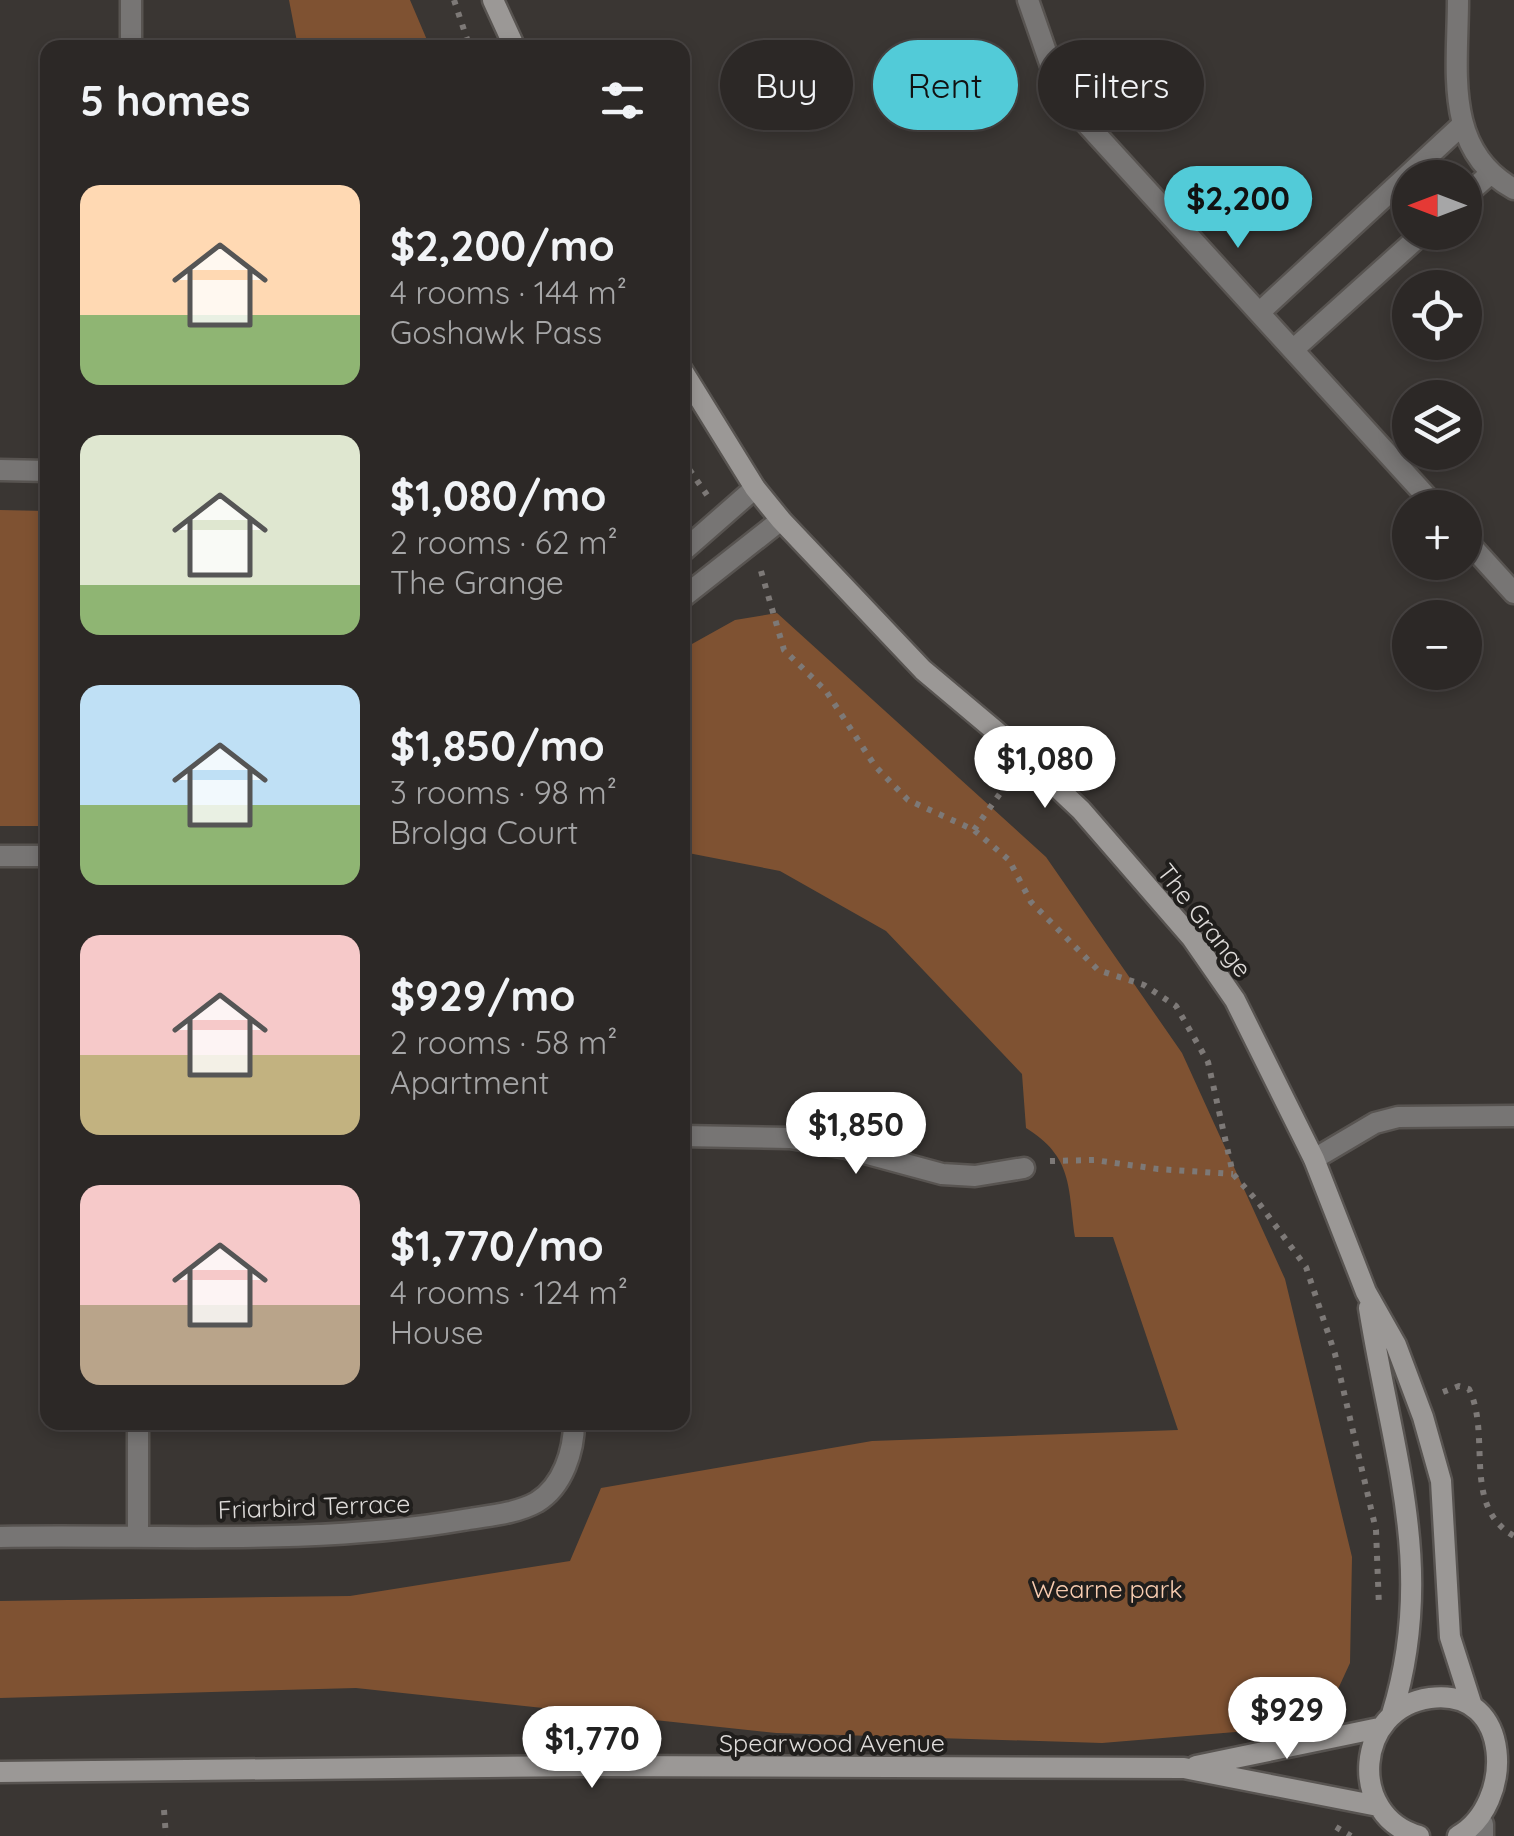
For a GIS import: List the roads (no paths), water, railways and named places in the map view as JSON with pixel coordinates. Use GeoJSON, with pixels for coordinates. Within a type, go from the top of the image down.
{"type":"FeatureCollection","features":[{"type":"Feature","properties":{"kind":"street"},"geometry":{"type":"LineString","coordinates":[[131,0],[131,40]]}},
{"type":"Feature","properties":{"kind":"street"},"geometry":{"type":"LineString","coordinates":[[494,0],[512,40]]}},
{"type":"Feature","properties":{"kind":"street"},"geometry":{"type":"LineString","coordinates":[[1028,0],[1052,69],[1085,122],[1421,490]]}},
{"type":"Feature","properties":{"kind":"street"},"geometry":{"type":"LineString","coordinates":[[1458,0],[1462,124],[1473,154],[1514,190]]}},
{"type":"Feature","properties":{"kind":"street"},"geometry":{"type":"LineString","coordinates":[[1260,312],[1462,124]]}},
{"type":"Feature","properties":{"kind":"street"},"geometry":{"type":"LineString","coordinates":[[1482,181],[1491,173]]}},
{"type":"Feature","properties":{"kind":"street"},"geometry":{"type":"LineString","coordinates":[[1294,349],[1404,250]]}},
{"type":"Feature","properties":{"kind":"street","name":"The Grange"},"geometry":{"type":"LineString","coordinates":[[690,383],[755,488],[781,520],[923,670],[1012,744],[1081,810],[1192,938],[1235,1000],[1314,1160],[1366,1292],[1396,1345],[1424,1418],[1440,1481],[1450,1637],[1472,1706]]}},
{"type":"Feature","properties":{"kind":"street"},"geometry":{"type":"LineString","coordinates":[[0,470],[40,471]]}},
{"type":"Feature","properties":{"kind":"street"},"geometry":{"type":"LineString","coordinates":[[690,545],[755,488]]}},
{"type":"Feature","properties":{"kind":"street"},"geometry":{"type":"LineString","coordinates":[[690,592],[781,520]]}},
{"type":"Feature","properties":{"kind":"street"},"geometry":{"type":"LineString","coordinates":[[1482,558],[1514,593]]}},
{"type":"Feature","properties":{"kind":"street"},"geometry":{"type":"LineString","coordinates":[[0,856],[40,856]]}},
{"type":"Feature","properties":{"kind":"street"},"geometry":{"type":"LineString","coordinates":[[1314,1160],[1358,1131],[1398,1117],[1514,1116]]}},
{"type":"Feature","properties":{"kind":"street"},"geometry":{"type":"LineString","coordinates":[[690,1136],[790,1138],[846,1148],[942,1174],[975,1176],[1024,1168]]}},
{"type":"Feature","properties":{"kind":"street","name":"The Grange"},"geometry":{"type":"LineString","coordinates":[[1366,1292],[1381,1387],[1404,1488],[1413,1567],[1411,1631],[1403,1676],[1386,1721]]}},
{"type":"Feature","properties":{"kind":"street"},"geometry":{"type":"LineString","coordinates":[[138,1430],[138,1534]]}},
{"type":"Feature","properties":{"kind":"street","name":"Friarbird Terrace"},"geometry":{"type":"LineString","coordinates":[[0,1537],[308,1536],[412,1529],[505,1512],[536,1502],[557,1484],[568,1459],[573,1430]]}},
{"type":"Feature","properties":{"kind":"street","name":"Spearwood Avenue"},"geometry":{"type":"LineString","coordinates":[[1184,1768],[1386,1721],[1410,1703],[1431,1698],[1452,1698],[1472,1706]]}},
{"type":"Feature","properties":{"kind":"street"},"geometry":{"type":"LineString","coordinates":[[1458,1836],[1483,1830],[1508,1799],[1504,1728],[1472,1706]]}},
{"type":"Feature","properties":{"kind":"street"},"geometry":{"type":"LineString","coordinates":[[1378,1806],[1367,1767],[1371,1746],[1386,1721]]}},
{"type":"Feature","properties":{"kind":"street","name":"Spearwood Avenue"},"geometry":{"type":"LineString","coordinates":[[0,1772],[585,1766],[1184,1768],[1378,1806],[1394,1824],[1416,1836]]}},
{"type":"Feature","properties":{"kind":"park label","name":"Wearne park"},"geometry":{"type":"Point","coordinates":[1107,1588]}}]}
